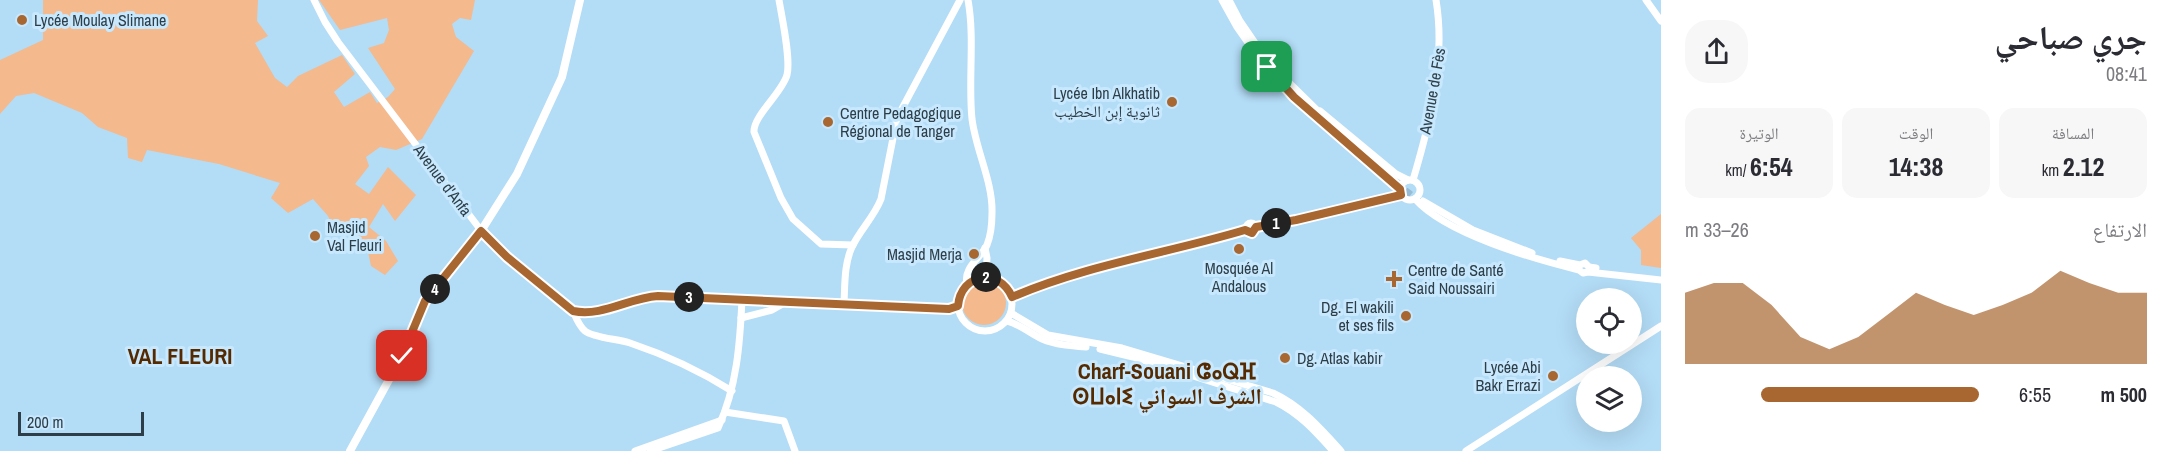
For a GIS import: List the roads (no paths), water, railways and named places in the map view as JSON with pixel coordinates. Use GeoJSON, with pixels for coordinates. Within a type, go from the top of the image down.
{"type":"FeatureCollection","features":[{"type":"Feature","properties":{"kind":"main road"},"geometry":{"type":"LineString","coordinates":[[350,451],[402,356],[423,304],[481,231],[517,174],[562,77],[580,0]]}},
{"type":"Feature","properties":{"kind":"street","name":"Avenue d'Anfa"},"geometry":{"type":"LineString","coordinates":[[314,0],[338,42],[481,231],[507,257],[573,311],[580,326],[589,333],[627,342],[660,354],[699,371],[732,391]]}},
{"type":"Feature","properties":{"kind":"street"},"geometry":{"type":"LineString","coordinates":[[779,0],[787,74],[772,101],[755,124],[754,132],[793,219],[821,244],[853,245]]}},
{"type":"Feature","properties":{"kind":"street"},"geometry":{"type":"LineString","coordinates":[[1222,0],[1234,23],[1258,57],[1294,97],[1315,110],[1396,174],[1420,186],[1418,196]]}},
{"type":"Feature","properties":{"kind":"street"},"geometry":{"type":"LineString","coordinates":[[1229,0],[1240,21],[1269,62],[1315,110],[1394,179]]}},
{"type":"Feature","properties":{"kind":"street","name":"Avenue de Fès"},"geometry":{"type":"LineString","coordinates":[[1411,180],[1428,121],[1440,48],[1436,0]]}},
{"type":"Feature","properties":{"kind":"street"},"geometry":{"type":"LineString","coordinates":[[1646,0],[1661,21]]}},
{"type":"Feature","properties":{"kind":"street"},"geometry":{"type":"LineString","coordinates":[[844,303],[847,263],[853,245],[879,204],[897,118],[960,1],[969,2],[972,121],[992,206],[990,233],[986,248],[986,277]]}},
{"type":"Feature","properties":{"kind":"street"},"geometry":{"type":"LineString","coordinates":[[1315,110],[1331,130],[1408,200],[1418,196]]}},
{"type":"Feature","properties":{"kind":"street"},"geometry":{"type":"LineString","coordinates":[[1401,192],[1403,183],[1411,180]]}},
{"type":"Feature","properties":{"kind":"street"},"geometry":{"type":"LineString","coordinates":[[1012,297],[1059,279],[1245,230],[1249,223],[1256,227],[1296,220],[1401,192]]}},
{"type":"Feature","properties":{"kind":"street"},"geometry":{"type":"LineString","coordinates":[[1418,196],[1436,216],[1540,260],[1580,267],[1583,273],[1588,269],[1661,278]]}},
{"type":"Feature","properties":{"kind":"street"},"geometry":{"type":"LineString","coordinates":[[1423,203],[1482,236]]}},
{"type":"Feature","properties":{"kind":"street"},"geometry":{"type":"LineString","coordinates":[[967,284],[968,272],[986,248]]}},
{"type":"Feature","properties":{"kind":"street"},"geometry":{"type":"LineString","coordinates":[[993,278],[1005,285],[1012,297],[1011,313],[1007,321],[994,330],[979,331],[965,322],[960,315],[958,306],[960,294],[973,280],[993,278]]}},
{"type":"Feature","properties":{"kind":"street"},"geometry":{"type":"LineString","coordinates":[[573,311],[589,313],[602,311],[638,299],[658,296],[949,309],[958,306]]}},
{"type":"Feature","properties":{"kind":"street"},"geometry":{"type":"LineString","coordinates":[[650,451],[718,428],[732,391],[736,370],[742,299]]}},
{"type":"Feature","properties":{"kind":"street"},"geometry":{"type":"LineString","coordinates":[[741,318],[772,310],[786,302]]}},
{"type":"Feature","properties":{"kind":"street"},"geometry":{"type":"LineString","coordinates":[[949,309],[960,315]]}},
{"type":"Feature","properties":{"kind":"street"},"geometry":{"type":"LineString","coordinates":[[1011,313],[1048,335],[1122,348],[1273,393],[1292,403],[1309,417],[1341,451]]}},
{"type":"Feature","properties":{"kind":"street"},"geometry":{"type":"LineString","coordinates":[[1007,321],[1053,342],[1120,353],[1276,402],[1308,423],[1333,451]]}},
{"type":"Feature","properties":{"kind":"street"},"geometry":{"type":"LineString","coordinates":[[1466,451],[1661,326]]}},
{"type":"Feature","properties":{"kind":"street"},"geometry":{"type":"LineString","coordinates":[[635,451],[723,416],[784,421],[795,451]]}},
{"type":"Feature","properties":{"kind":"tunnel"},"geometry":{"type":"LineString","coordinates":[[1397,184],[1419,201]]}},
{"type":"Feature","properties":{"kind":"place","name":"Lycée Moulay Slimane"},"geometry":{"type":"Point","coordinates":[22,20]}},
{"type":"Feature","properties":{"kind":"place","name":"Lycée Ibn Alkhatib ثانوية إبن الخطيب"},"geometry":{"type":"Point","coordinates":[1172,102]}},
{"type":"Feature","properties":{"kind":"place","name":"Centre Pedagogique Régional de Tanger"},"geometry":{"type":"Point","coordinates":[828,122]}},
{"type":"Feature","properties":{"kind":"place","name":"Masjid Val Fleuri"},"geometry":{"type":"Point","coordinates":[315,236]}},
{"type":"Feature","properties":{"kind":"place","name":"Mosquée Al Andalous"},"geometry":{"type":"Point","coordinates":[1239,249]}},
{"type":"Feature","properties":{"kind":"place","name":"Masjid Merja"},"geometry":{"type":"Point","coordinates":[974,254]}},
{"type":"Feature","properties":{"kind":"place","name":"Centre de Santé Said Noussairi"},"geometry":{"type":"Point","coordinates":[1394,279]}},
{"type":"Feature","properties":{"kind":"place","name":"Dg. El wakili et ses fils"},"geometry":{"type":"Point","coordinates":[1406,316]}},
{"type":"Feature","properties":{"kind":"place","name":"Dg. Atlas kabir"},"geometry":{"type":"Point","coordinates":[1285,358]}},
{"type":"Feature","properties":{"kind":"place","name":"Lycée Abi Bakr Errazi"},"geometry":{"type":"Point","coordinates":[1553,376]}},
{"type":"Feature","properties":{"kind":"district","name":"VAL FLEURI"},"geometry":{"type":"Point","coordinates":[180,356]}},
{"type":"Feature","properties":{"kind":"district","name":"Charf-Souani ⵛⴰⵕⴼ ⵙⵡⴰⵏⵉ الشرف السواني"},"geometry":{"type":"Point","coordinates":[1167,384]}}]}
